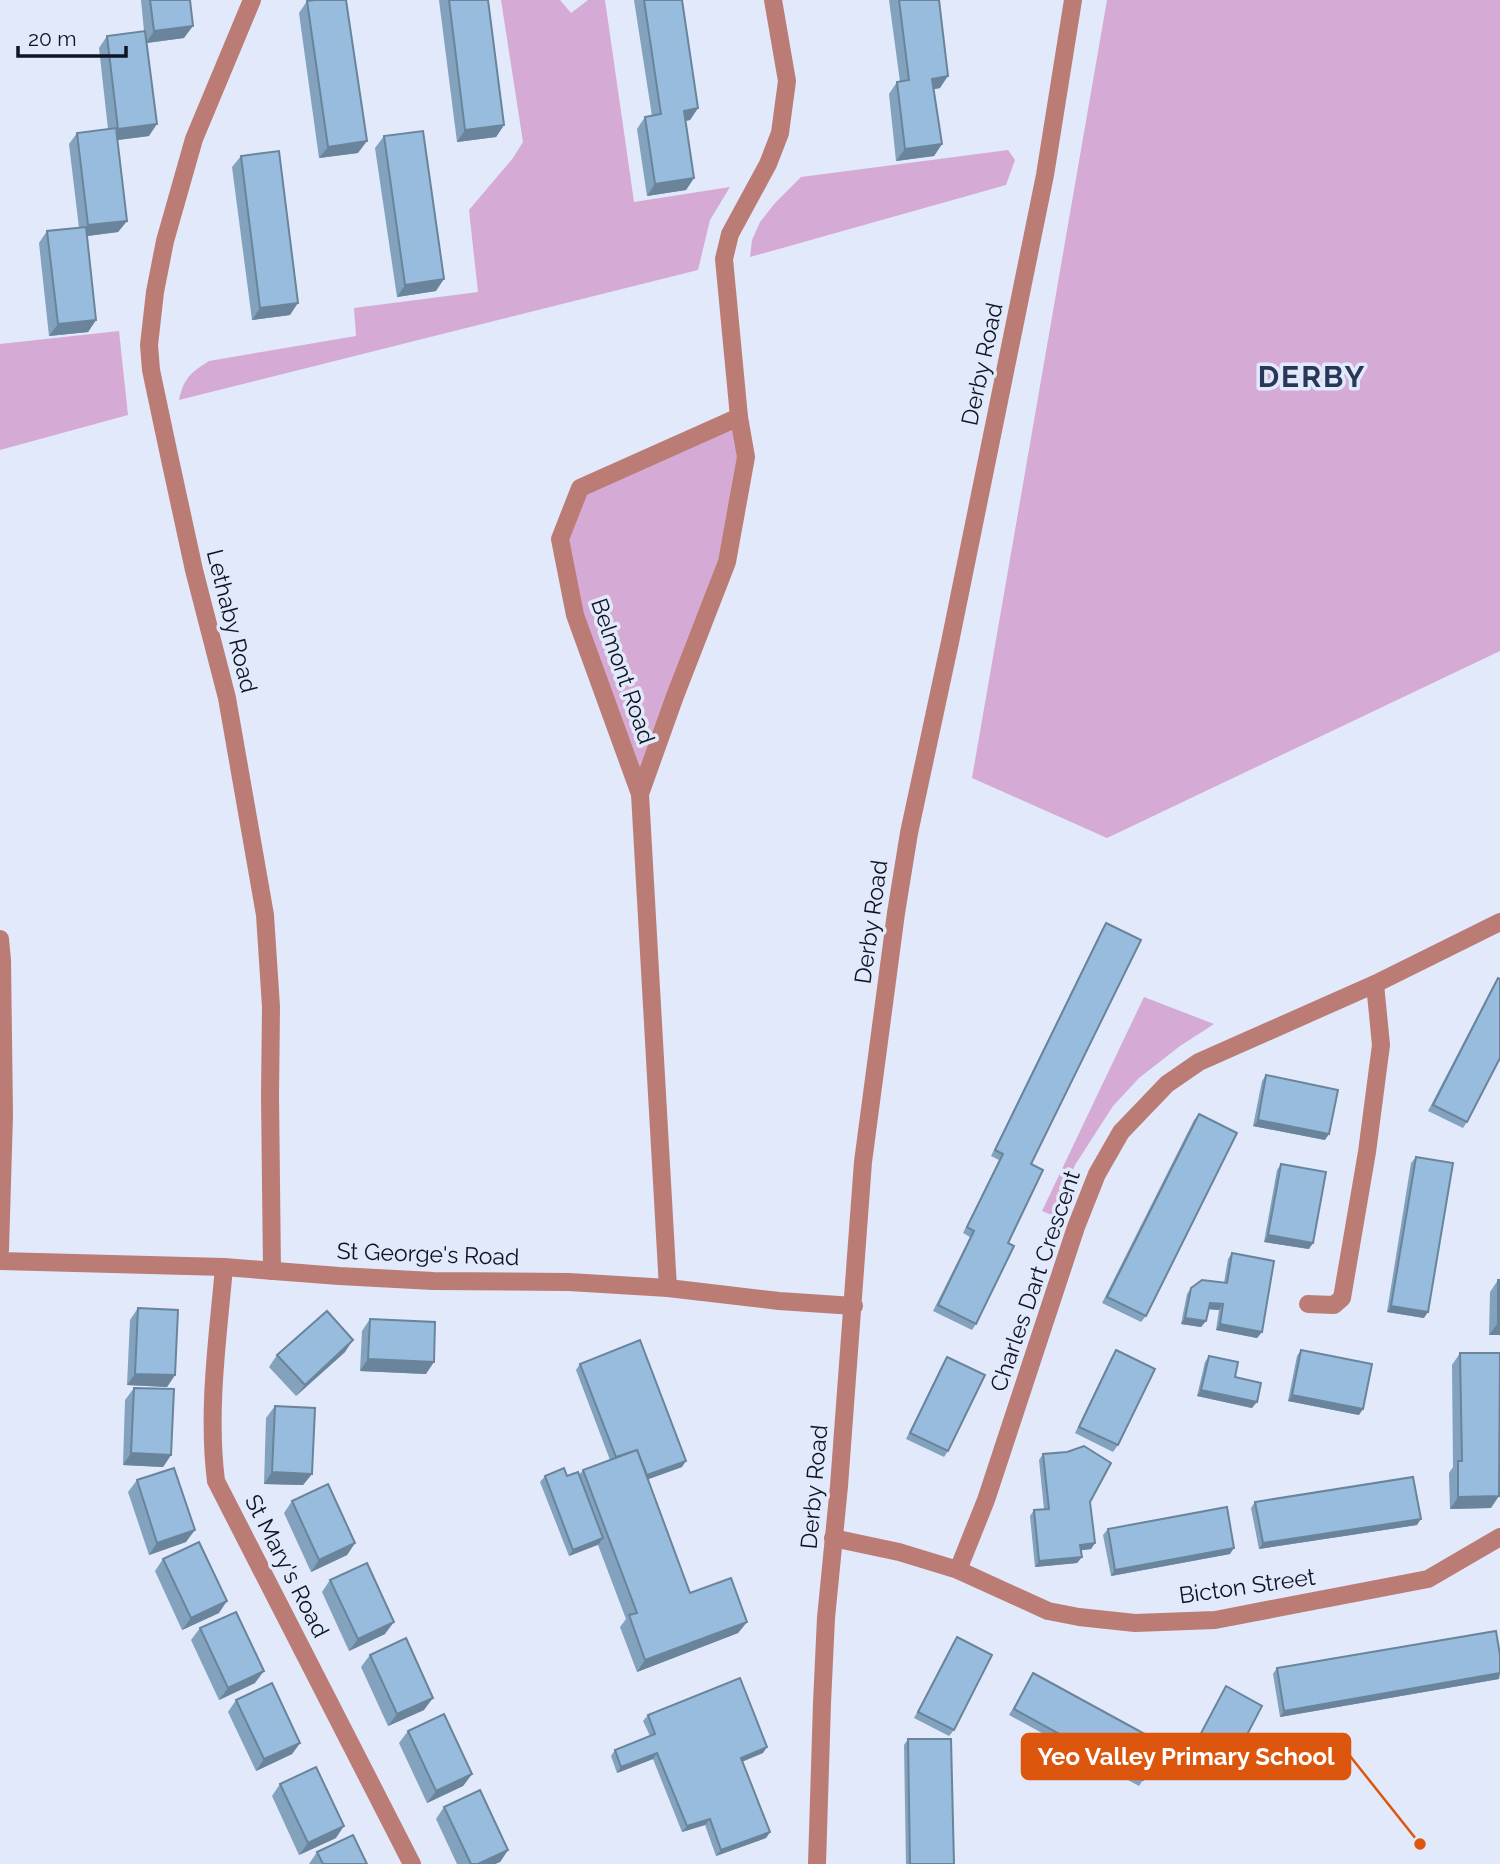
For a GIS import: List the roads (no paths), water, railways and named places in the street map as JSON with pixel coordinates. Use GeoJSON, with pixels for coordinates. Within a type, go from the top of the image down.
{"type":"FeatureCollection","features":[{"type":"Feature","properties":{"kind":"street","name":"Lethaby Road"},"geometry":{"type":"LineString","coordinates":[[252,0],[194,139],[164,240],[149,345],[151,370],[194,570],[226,698],[265,915],[271,1007],[272,1271]]}},
{"type":"Feature","properties":{"kind":"street","name":"Belmont Road"},"geometry":{"type":"LineString","coordinates":[[640,794],[727,562],[746,457],[738,416],[724,259],[730,234],[768,164],[780,133],[787,81],[773,0]]}},
{"type":"Feature","properties":{"kind":"street","name":"Derby Road"},"geometry":{"type":"LineString","coordinates":[[817,1864],[826,1618],[854,1306],[863,1162],[896,913],[909,833],[1039,202],[1073,0]]}},
{"type":"Feature","properties":{"kind":"street","name":"Belmont Road"},"geometry":{"type":"LineString","coordinates":[[668,1288],[640,794],[575,615],[560,539],[580,488],[738,416]]}},
{"type":"Feature","properties":{"kind":"street","name":"Charles Dart Crescent"},"geometry":{"type":"LineString","coordinates":[[958,1570],[986,1500],[1076,1227],[1097,1174],[1121,1132],[1167,1084],[1199,1062],[1375,984],[1500,922]]}},
{"type":"Feature","properties":{"kind":"street"},"geometry":{"type":"LineString","coordinates":[[0,939],[4,1115],[0,1250]]}},
{"type":"Feature","properties":{"kind":"street"},"geometry":{"type":"LineString","coordinates":[[1307,1304],[1334,1305],[1342,1298],[1367,1152],[1381,1045],[1375,984]]}},
{"type":"Feature","properties":{"kind":"street","name":"St George's Road"},"geometry":{"type":"LineString","coordinates":[[0,1261],[224,1267],[433,1281],[569,1282],[668,1288],[779,1301],[854,1306]]}},
{"type":"Feature","properties":{"kind":"street","name":"St Mary's Road"},"geometry":{"type":"LineString","coordinates":[[224,1267],[214,1383],[213,1457],[216,1480],[412,1864]]}},
{"type":"Feature","properties":{"kind":"street","name":"Bicton Street"},"geometry":{"type":"LineString","coordinates":[[833,1538],[899,1552],[958,1570],[1048,1611],[1135,1623],[1215,1620],[1427,1579],[1500,1537]]}},
{"type":"Feature","properties":{"kind":"place","name":"Yeo Valley Primary School"},"geometry":{"type":"Point","coordinates":[1420,1844]}},
{"type":"Feature","properties":{"kind":"district","name":"DERBY"},"geometry":{"type":"Point","coordinates":[1312,377]}}]}
